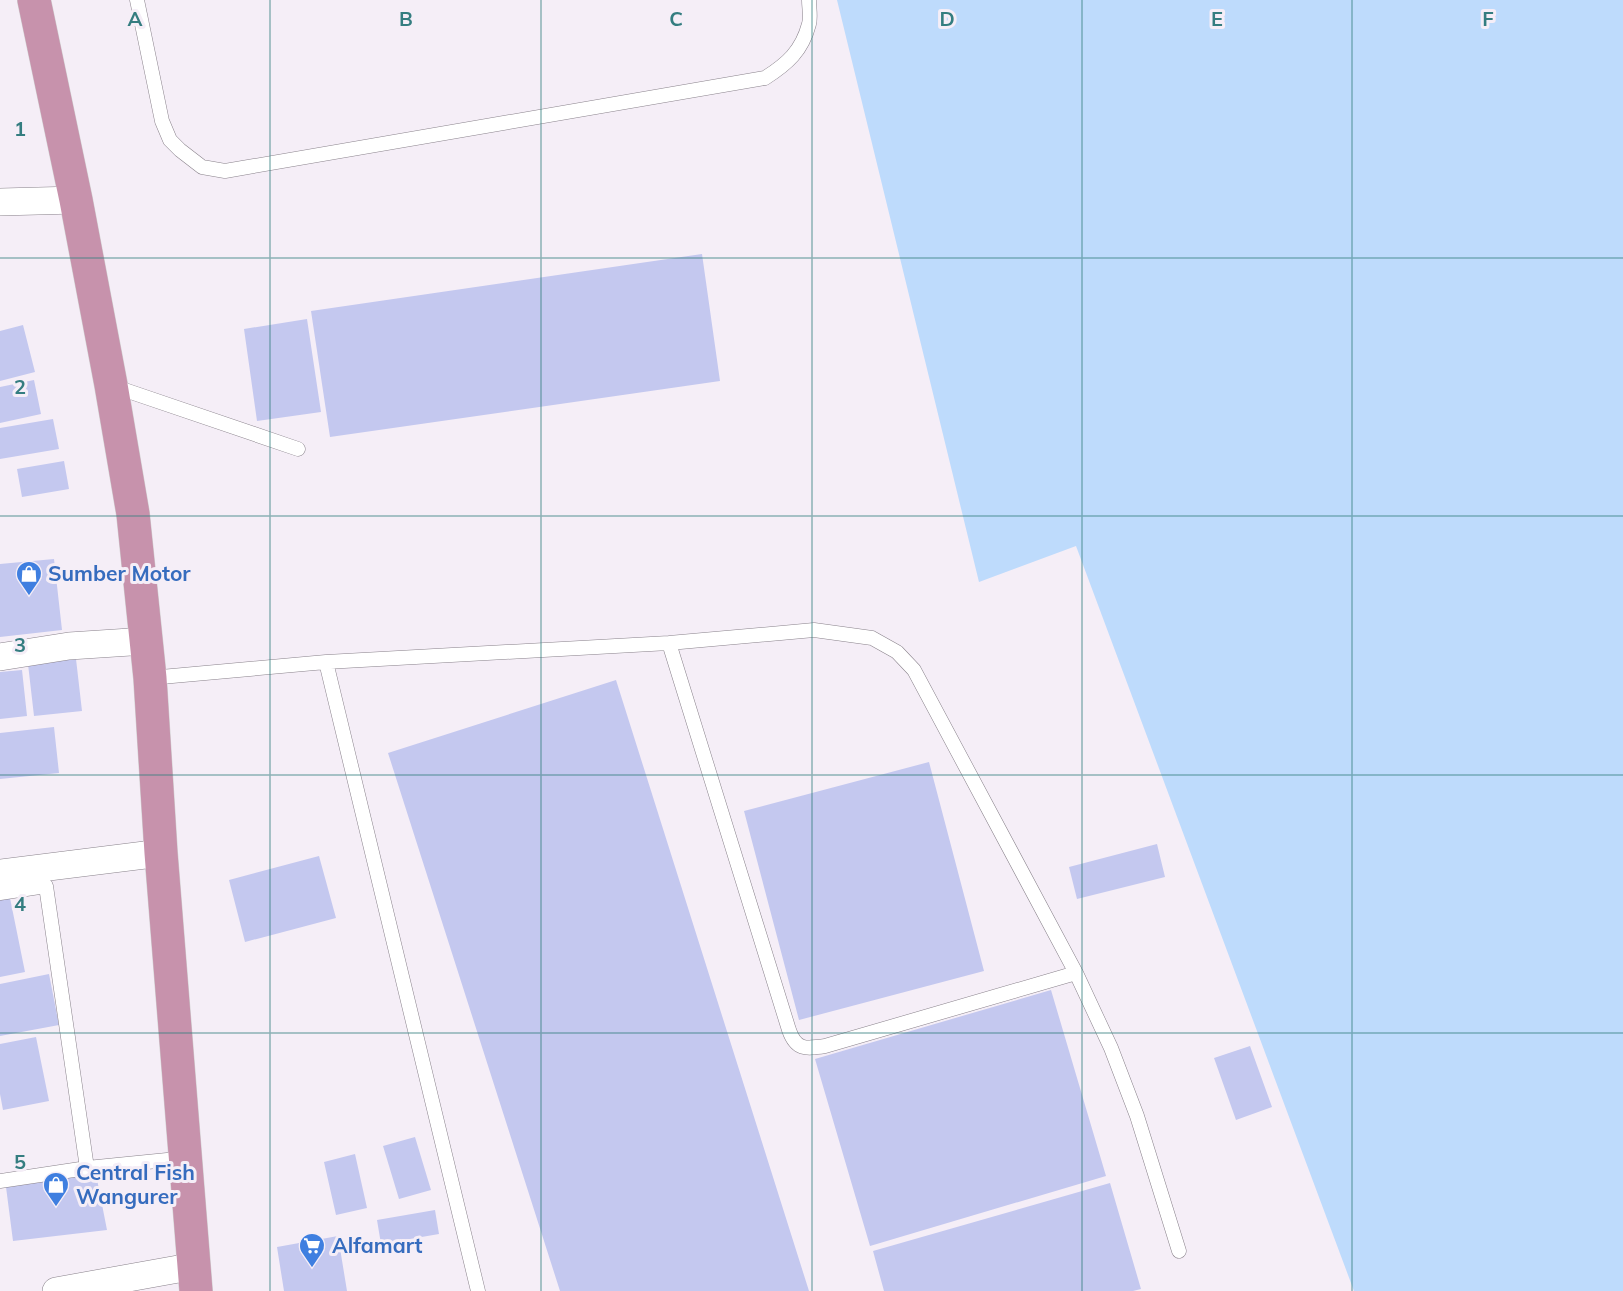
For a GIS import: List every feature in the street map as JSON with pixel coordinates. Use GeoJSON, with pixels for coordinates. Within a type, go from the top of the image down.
{"type":"FeatureCollection","features":[{"type":"Feature","properties":{"kind":"highway"},"geometry":{"type":"LineString","coordinates":[[34,0],[76,200],[133,514],[150,678],[161,853],[196,1278]]}},
{"type":"Feature","properties":{"kind":"street"},"geometry":{"type":"LineString","coordinates":[[0,202],[76,200]]}},
{"type":"Feature","properties":{"kind":"street"},"geometry":{"type":"LineString","coordinates":[[0,657],[69,646],[146,641]]}},
{"type":"Feature","properties":{"kind":"street"},"geometry":{"type":"LineString","coordinates":[[0,873],[161,853]]}},
{"type":"Feature","properties":{"kind":"street"},"geometry":{"type":"LineString","coordinates":[[56,1291],[196,1278]]}},
{"type":"Feature","properties":{"kind":"lane"},"geometry":{"type":"LineString","coordinates":[[137,0],[162,121],[170,140],[202,167],[225,171],[765,78],[784,66],[799,48],[810,22],[809,0]]}},
{"type":"Feature","properties":{"kind":"lane"},"geometry":{"type":"LineString","coordinates":[[111,385],[298,449]]}},
{"type":"Feature","properties":{"kind":"lane"},"geometry":{"type":"LineString","coordinates":[[150,678],[326,662],[669,643],[814,630],[872,638],[897,652],[914,670],[1076,973],[1112,1048],[1137,1116],[1179,1251]]}},
{"type":"Feature","properties":{"kind":"lane"},"geometry":{"type":"LineString","coordinates":[[669,643],[785,1018],[792,1039],[797,1045],[808,1049],[825,1046],[1076,973]]}},
{"type":"Feature","properties":{"kind":"lane"},"geometry":{"type":"LineString","coordinates":[[326,662],[478,1291]]}},
{"type":"Feature","properties":{"kind":"lane"},"geometry":{"type":"LineString","coordinates":[[0,893],[46,886],[87,1168]]}},
{"type":"Feature","properties":{"kind":"lane"},"geometry":{"type":"LineString","coordinates":[[0,1181],[87,1168],[187,1158]]}},
{"type":"Feature","properties":{"kind":"water"},"geometry":{"type":"Polygon","coordinates":[[[837,0],[1623,0],[1623,1291],[1354,1291],[1076,546],[979,582],[837,0]]]}},
{"type":"Feature","properties":{"kind":"building"},"geometry":{"type":"Polygon","coordinates":[[[702,254],[720,381],[330,437],[311,311],[702,254]]]}},
{"type":"Feature","properties":{"kind":"building"},"geometry":{"type":"Polygon","coordinates":[[[307,319],[321,412],[257,421],[244,329],[307,319]]]}},
{"type":"Feature","properties":{"kind":"building"},"geometry":{"type":"Polygon","coordinates":[[[23,325],[35,372],[0,381],[0,331],[23,325]]]}},
{"type":"Feature","properties":{"kind":"building"},"geometry":{"type":"Polygon","coordinates":[[[34,380],[41,414],[0,423],[0,387],[34,380]]]}},
{"type":"Feature","properties":{"kind":"building"},"geometry":{"type":"Polygon","coordinates":[[[53,419],[59,449],[0,459],[0,428],[53,419]]]}},
{"type":"Feature","properties":{"kind":"building"},"geometry":{"type":"Polygon","coordinates":[[[64,461],[69,489],[22,497],[17,469],[64,461]]]}},
{"type":"Feature","properties":{"kind":"building","name":"Sumber Motor"},"geometry":{"type":"Polygon","coordinates":[[[54,559],[62,630],[0,637],[0,564],[54,559]]]}},
{"type":"Feature","properties":{"kind":"building"},"geometry":{"type":"Polygon","coordinates":[[[76,659],[82,711],[34,716],[28,664],[76,659]]]}},
{"type":"Feature","properties":{"kind":"building"},"geometry":{"type":"Polygon","coordinates":[[[22,670],[27,716],[0,719],[0,672],[22,670]]]}},
{"type":"Feature","properties":{"kind":"building"},"geometry":{"type":"Polygon","coordinates":[[[616,680],[809,1291],[560,1291],[388,753],[616,680]]]}},
{"type":"Feature","properties":{"kind":"building"},"geometry":{"type":"Polygon","coordinates":[[[54,727],[59,773],[0,779],[0,733],[54,727]]]}},
{"type":"Feature","properties":{"kind":"building"},"geometry":{"type":"Polygon","coordinates":[[[929,762],[984,971],[799,1020],[744,811],[929,762]]]}},
{"type":"Feature","properties":{"kind":"building"},"geometry":{"type":"Polygon","coordinates":[[[1157,844],[1165,877],[1077,899],[1069,867],[1157,844]]]}},
{"type":"Feature","properties":{"kind":"building"},"geometry":{"type":"Polygon","coordinates":[[[319,856],[336,918],[245,942],[229,880],[319,856]]]}},
{"type":"Feature","properties":{"kind":"building"},"geometry":{"type":"Polygon","coordinates":[[[10,898],[25,972],[0,977],[0,900],[10,898]]]}},
{"type":"Feature","properties":{"kind":"building"},"geometry":{"type":"Polygon","coordinates":[[[49,974],[59,1025],[0,1036],[0,984],[49,974]]]}},
{"type":"Feature","properties":{"kind":"building"},"geometry":{"type":"Polygon","coordinates":[[[1051,990],[1106,1176],[870,1246],[815,1059],[1051,990]]]}},
{"type":"Feature","properties":{"kind":"building"},"geometry":{"type":"Polygon","coordinates":[[[36,1037],[49,1101],[3,1110],[0,1094],[0,1044],[36,1037]]]}},
{"type":"Feature","properties":{"kind":"building"},"geometry":{"type":"Polygon","coordinates":[[[1250,1046],[1272,1107],[1236,1120],[1214,1058],[1250,1046]]]}},
{"type":"Feature","properties":{"kind":"building"},"geometry":{"type":"Polygon","coordinates":[[[415,1137],[431,1190],[399,1199],[383,1146],[415,1137]]]}},
{"type":"Feature","properties":{"kind":"building"},"geometry":{"type":"Polygon","coordinates":[[[355,1154],[367,1208],[336,1215],[324,1162],[355,1154]]]}},
{"type":"Feature","properties":{"kind":"building","name":"Central Fish Wangurer"},"geometry":{"type":"Polygon","coordinates":[[[96,1174],[107,1230],[13,1241],[6,1187],[96,1174]]]}},
{"type":"Feature","properties":{"kind":"building"},"geometry":{"type":"Polygon","coordinates":[[[1110,1183],[1141,1289],[1133,1291],[884,1291],[873,1251],[1110,1183]]]}},
{"type":"Feature","properties":{"kind":"building"},"geometry":{"type":"Polygon","coordinates":[[[435,1210],[439,1234],[381,1244],[377,1220],[435,1210]]]}},
{"type":"Feature","properties":{"kind":"building","name":"Alfamart"},"geometry":{"type":"Polygon","coordinates":[[[338,1236],[347,1291],[284,1291],[277,1247],[338,1236]]]}},
{"type":"Feature","properties":{"kind":"place","name":"Sumber Motor"},"geometry":{"type":"Point","coordinates":[29,597]}},
{"type":"Feature","properties":{"kind":"place","name":"Central Fish Wangurer"},"geometry":{"type":"Point","coordinates":[56,1208]}},
{"type":"Feature","properties":{"kind":"place","name":"Alfamart"},"geometry":{"type":"Point","coordinates":[312,1269]}}]}
